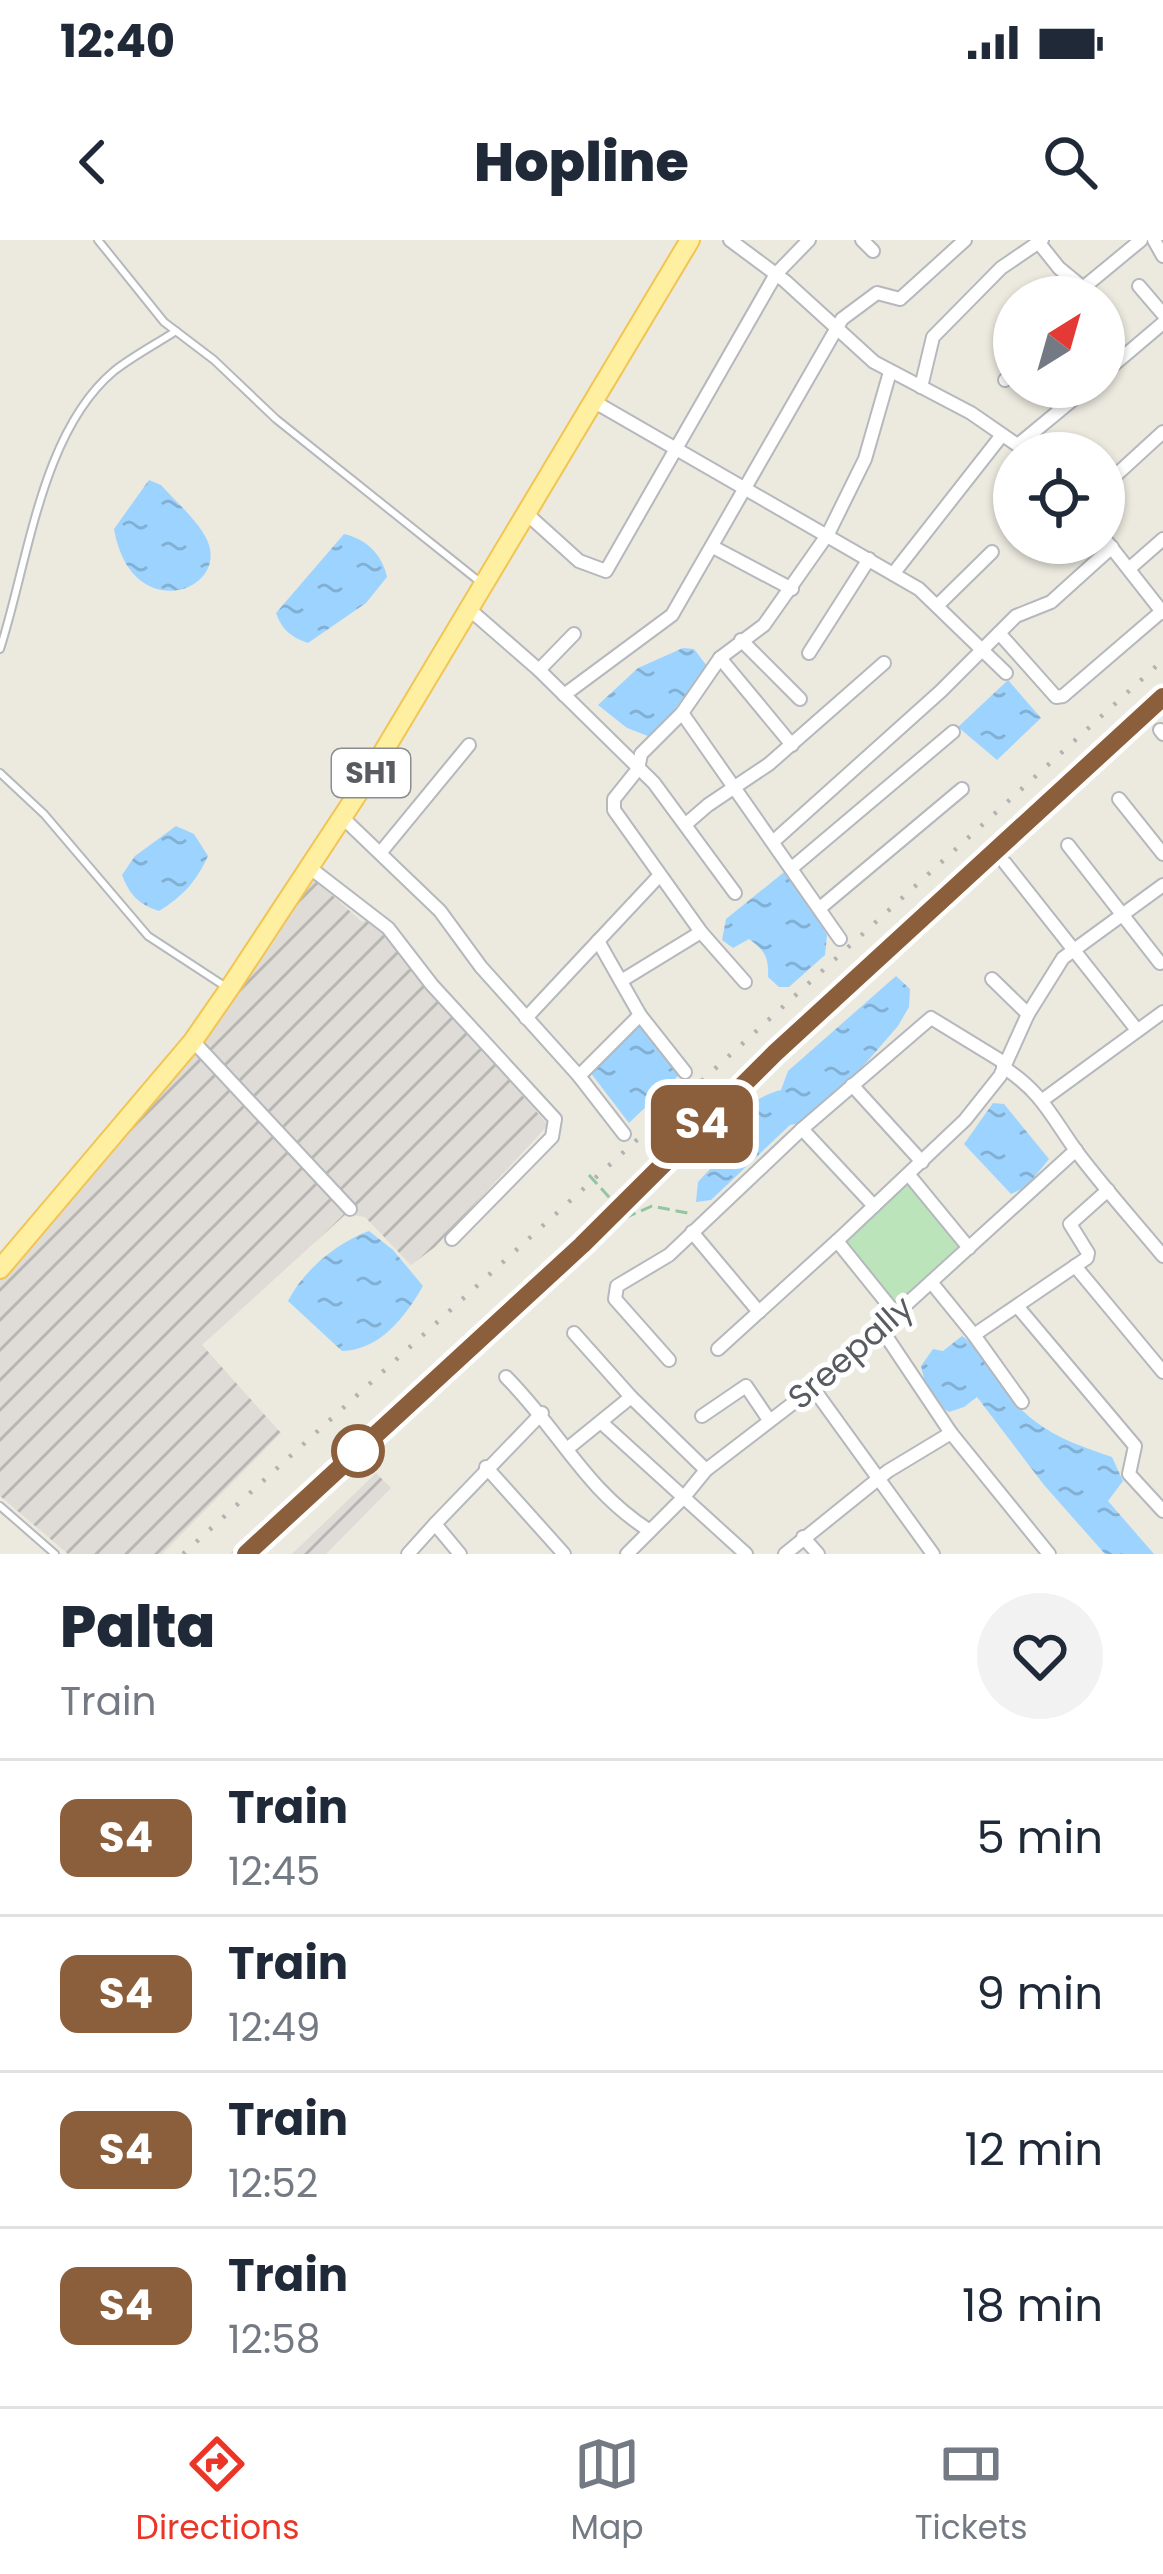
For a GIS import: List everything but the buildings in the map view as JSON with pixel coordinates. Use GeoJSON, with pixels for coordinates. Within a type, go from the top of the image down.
{"type":"FeatureCollection","features":[{"type":"Feature","properties":{"kind":"main road","name":"SH1"},"geometry":{"type":"LineString","coordinates":[[0,1269],[193,1041],[229,989],[470,609],[689,240]]}},
{"type":"Feature","properties":{"kind":"street"},"geometry":{"type":"LineString","coordinates":[[730,240],[890,372],[998,432]]}},
{"type":"Feature","properties":{"kind":"street"},"geometry":{"type":"LineString","coordinates":[[527,514],[578,561],[606,571],[776,274],[809,240]]}},
{"type":"Feature","properties":{"kind":"street"},"geometry":{"type":"LineString","coordinates":[[862,240],[873,251]]}},
{"type":"Feature","properties":{"kind":"street"},"geometry":{"type":"LineString","coordinates":[[564,695],[662,625],[684,597],[842,319],[877,293],[900,299],[965,240]]}},
{"type":"Feature","properties":{"kind":"street"},"geometry":{"type":"LineString","coordinates":[[1097,276],[1141,240]]}},
{"type":"Feature","properties":{"kind":"street"},"geometry":{"type":"LineString","coordinates":[[1154,240],[1163,256]]}},
{"type":"Feature","properties":{"kind":"street"},"geometry":{"type":"LineString","coordinates":[[921,387],[934,337],[1001,268],[1040,241],[1065,276]]}},
{"type":"Feature","properties":{"kind":"street"},"geometry":{"type":"LineString","coordinates":[[1139,286],[1163,314]]}},
{"type":"Feature","properties":{"kind":"street"},"geometry":{"type":"LineString","coordinates":[[1125,355],[1163,323]]}},
{"type":"Feature","properties":{"kind":"street"},"geometry":{"type":"LineString","coordinates":[[745,982],[658,876],[614,810],[614,799],[638,769],[641,754],[682,713],[720,658],[764,625],[792,589],[865,459],[890,372]]}},
{"type":"Feature","properties":{"kind":"street"},"geometry":{"type":"LineString","coordinates":[[593,401],[893,574],[938,605],[1006,673]]}},
{"type":"Feature","properties":{"kind":"street"},"geometry":{"type":"LineString","coordinates":[[1038,432],[1059,408]]}},
{"type":"Feature","properties":{"kind":"street"},"geometry":{"type":"LineString","coordinates":[[1125,466],[1163,432]]}},
{"type":"Feature","properties":{"kind":"street"},"geometry":{"type":"LineString","coordinates":[[893,574],[993,446]]}},
{"type":"Feature","properties":{"kind":"street"},"geometry":{"type":"LineString","coordinates":[[1130,568],[1163,538]]}},
{"type":"Feature","properties":{"kind":"street"},"geometry":{"type":"LineString","coordinates":[[713,547],[792,589]]}},
{"type":"Feature","properties":{"kind":"street"},"geometry":{"type":"LineString","coordinates":[[938,605],[992,551]]}},
{"type":"Feature","properties":{"kind":"street"},"geometry":{"type":"LineString","coordinates":[[809,653],[869,559]]}},
{"type":"Feature","properties":{"kind":"street"},"geometry":{"type":"LineString","coordinates":[[999,633],[1045,687],[1056,697],[1063,696],[1162,612],[1125,562]]}},
{"type":"Feature","properties":{"kind":"street"},"geometry":{"type":"LineString","coordinates":[[775,840],[999,633],[1029,608],[1051,602],[1088,564]]}},
{"type":"Feature","properties":{"kind":"street"},"geometry":{"type":"LineString","coordinates":[[470,609],[638,769],[686,824],[735,893]]}},
{"type":"Feature","properties":{"kind":"street"},"geometry":{"type":"LineString","coordinates":[[539,670],[574,634]]}},
{"type":"Feature","properties":{"kind":"street"},"geometry":{"type":"LineString","coordinates":[[741,640],[800,699]]}},
{"type":"Feature","properties":{"kind":"street"},"geometry":{"type":"LineString","coordinates":[[720,658],[792,745]]}},
{"type":"Feature","properties":{"kind":"street"},"geometry":{"type":"LineString","coordinates":[[686,824],[792,745],[884,663]]}},
{"type":"Feature","properties":{"kind":"street"},"geometry":{"type":"LineString","coordinates":[[682,713],[840,939]]}},
{"type":"Feature","properties":{"kind":"street"},"geometry":{"type":"LineString","coordinates":[[793,867],[953,732]]}},
{"type":"Feature","properties":{"kind":"street"},"geometry":{"type":"LineString","coordinates":[[381,852],[469,745]]}},
{"type":"Feature","properties":{"kind":"street"},"geometry":{"type":"LineString","coordinates":[[820,908],[962,789]]}},
{"type":"Feature","properties":{"kind":"street"},"geometry":{"type":"LineString","coordinates":[[1119,800],[1163,854]]}},
{"type":"Feature","properties":{"kind":"street"},"geometry":{"type":"LineString","coordinates":[[342,817],[440,911],[481,967],[624,1134]]}},
{"type":"Feature","properties":{"kind":"street"},"geometry":{"type":"LineString","coordinates":[[1068,845],[1160,963]]}},
{"type":"Feature","properties":{"kind":"street"},"geometry":{"type":"LineString","coordinates":[[1005,862],[1137,1030]]}},
{"type":"Feature","properties":{"kind":"street"},"geometry":{"type":"LineString","coordinates":[[310,867],[378,917],[432,985],[555,1119],[551,1137],[452,1239]]}},
{"type":"Feature","properties":{"kind":"street"},"geometry":{"type":"LineString","coordinates":[[526,1018],[658,876]]}},
{"type":"Feature","properties":{"kind":"street"},"geometry":{"type":"LineString","coordinates":[[718,1349],[965,1120],[1063,958],[1163,885]]}},
{"type":"Feature","properties":{"kind":"street"},"geometry":{"type":"LineString","coordinates":[[621,981],[701,932]]}},
{"type":"Feature","properties":{"kind":"street"},"geometry":{"type":"LineString","coordinates":[[598,941],[640,1015],[685,1072]]}},
{"type":"Feature","properties":{"kind":"street"},"geometry":{"type":"LineString","coordinates":[[992,979],[1028,1014]]}},
{"type":"Feature","properties":{"kind":"street"},"geometry":{"type":"LineString","coordinates":[[1044,1100],[1163,1012]]}},
{"type":"Feature","properties":{"kind":"street"},"geometry":{"type":"LineString","coordinates":[[579,1076],[640,1015]]}},
{"type":"Feature","properties":{"kind":"street"},"geometry":{"type":"LineString","coordinates":[[669,1360],[625,1312],[614,1292],[616,1286],[669,1256],[802,1129],[931,1018],[1029,1084],[1163,1256]]}},
{"type":"Feature","properties":{"kind":"street"},"geometry":{"type":"LineString","coordinates":[[193,1041],[350,1209]]}},
{"type":"Feature","properties":{"kind":"street"},"geometry":{"type":"LineString","coordinates":[[852,1084],[922,1162]]}},
{"type":"Feature","properties":{"kind":"street"},"geometry":{"type":"LineString","coordinates":[[802,1129],[874,1206]]}},
{"type":"Feature","properties":{"kind":"street","name":"Sreepally"},"geometry":{"type":"LineString","coordinates":[[627,1554],[706,1470],[813,1388],[1076,1150]]}},
{"type":"Feature","properties":{"kind":"street"},"geometry":{"type":"LineString","coordinates":[[909,1175],[969,1248]]}},
{"type":"Feature","properties":{"kind":"street"},"geometry":{"type":"LineString","coordinates":[[974,1335],[1088,1256],[1070,1223],[1108,1190]]}},
{"type":"Feature","properties":{"kind":"street"},"geometry":{"type":"LineString","coordinates":[[698,1227],[759,1312]]}},
{"type":"Feature","properties":{"kind":"street"},"geometry":{"type":"LineString","coordinates":[[837,1241],[895,1313]]}},
{"type":"Feature","properties":{"kind":"street"},"geometry":{"type":"LineString","coordinates":[[1076,1266],[1163,1372]]}},
{"type":"Feature","properties":{"kind":"street"},"geometry":{"type":"LineString","coordinates":[[931,1282],[1022,1402]]}},
{"type":"Feature","properties":{"kind":"street"},"geometry":{"type":"LineString","coordinates":[[1017,1306],[1135,1446],[1130,1474],[1163,1511]]}},
{"type":"Feature","properties":{"kind":"street"},"geometry":{"type":"LineString","coordinates":[[880,1327],[951,1433],[1049,1554]]}},
{"type":"Feature","properties":{"kind":"street"},"geometry":{"type":"LineString","coordinates":[[574,1333],[706,1470]]}},
{"type":"Feature","properties":{"kind":"street"},"geometry":{"type":"LineString","coordinates":[[506,1377],[542,1413],[598,1491],[650,1531]]}},
{"type":"Feature","properties":{"kind":"street"},"geometry":{"type":"LineString","coordinates":[[702,1416],[746,1386],[769,1420]]}},
{"type":"Feature","properties":{"kind":"street"},"geometry":{"type":"LineString","coordinates":[[813,1388],[933,1554]]}},
{"type":"Feature","properties":{"kind":"street"},"geometry":{"type":"LineString","coordinates":[[568,1449],[631,1397]]}},
{"type":"Feature","properties":{"kind":"street"},"geometry":{"type":"LineString","coordinates":[[408,1554],[542,1413]]}},
{"type":"Feature","properties":{"kind":"street"},"geometry":{"type":"LineString","coordinates":[[603,1424],[746,1554]]}},
{"type":"Feature","properties":{"kind":"street"},"geometry":{"type":"LineString","coordinates":[[785,1554],[879,1480],[951,1433]]}},
{"type":"Feature","properties":{"kind":"street"},"geometry":{"type":"LineString","coordinates":[[486,1467],[564,1554]]}},
{"type":"Feature","properties":{"kind":"street"},"geometry":{"type":"LineString","coordinates":[[435,1524],[460,1554]]}},
{"type":"Feature","properties":{"kind":"street"},"geometry":{"type":"LineString","coordinates":[[803,1538],[818,1554]]}},
{"type":"Feature","properties":{"kind":"lane"},"geometry":{"type":"LineString","coordinates":[[98,240],[176,331],[276,419],[483,584]]}},
{"type":"Feature","properties":{"kind":"lane"},"geometry":{"type":"LineString","coordinates":[[0,649],[42,494],[66,434],[90,397],[114,372],[176,331]]}},
{"type":"Feature","properties":{"kind":"lane"},"geometry":{"type":"LineString","coordinates":[[0,772],[44,814],[148,935],[229,989]]}},
{"type":"Feature","properties":{"kind":"lane"},"geometry":{"type":"LineString","coordinates":[[0,1506],[55,1554]]}},
{"type":"Feature","properties":{"kind":"lane"},"geometry":{"type":"LineString","coordinates":[[0,1523],[11,1516]]}},
{"type":"Feature","properties":{"kind":"path"},"geometry":{"type":"LineString","coordinates":[[589,1175],[627,1217],[652,1206],[688,1212],[698,1227]]}},
{"type":"Feature","properties":{"kind":"shaded area"},"geometry":{"type":"Polygon","coordinates":[[[311,876],[362,922],[374,918],[548,1125],[435,1247],[411,1265],[365,1217],[346,1214],[202,1345],[281,1433],[162,1554],[68,1554],[0,1496],[0,1279],[122,1137],[311,876]]]}},
{"type":"Feature","properties":{"kind":"shaded area"},"geometry":{"type":"Polygon","coordinates":[[[376,1473],[391,1488],[326,1554],[292,1554],[376,1473]]]}},
{"type":"Feature","properties":{"kind":"green space"},"geometry":{"type":"Polygon","coordinates":[[[908,1180],[964,1248],[898,1309],[841,1241],[908,1180]]]}},
{"type":"Feature","properties":{"kind":"water"},"geometry":{"type":"Polygon","coordinates":[[[149,480],[161,485],[188,514],[209,545],[210,562],[190,586],[173,591],[155,588],[138,578],[123,559],[114,529],[149,480]]]}},
{"type":"Feature","properties":{"kind":"water"},"geometry":{"type":"Polygon","coordinates":[[[344,534],[372,549],[387,577],[366,603],[308,643],[288,632],[276,613],[344,534]]]}},
{"type":"Feature","properties":{"kind":"water"},"geometry":{"type":"Polygon","coordinates":[[[683,648],[694,649],[707,666],[653,738],[627,728],[598,705],[638,668],[683,648]]]}},
{"type":"Feature","properties":{"kind":"water"},"geometry":{"type":"Polygon","coordinates":[[[1008,680],[1041,718],[997,760],[958,727],[1008,680]]]}},
{"type":"Feature","properties":{"kind":"water"},"geometry":{"type":"Polygon","coordinates":[[[176,826],[194,834],[208,856],[188,888],[159,911],[136,898],[122,875],[135,856],[176,826]]]}},
{"type":"Feature","properties":{"kind":"water"},"geometry":{"type":"Polygon","coordinates":[[[788,869],[827,935],[825,955],[789,987],[779,987],[768,977],[765,955],[754,943],[749,939],[733,948],[722,940],[726,919],[788,869]]]}},
{"type":"Feature","properties":{"kind":"water"},"geometry":{"type":"Polygon","coordinates":[[[896,976],[910,989],[909,1007],[852,1079],[806,1122],[790,1125],[711,1200],[696,1202],[698,1182],[712,1167],[718,1141],[734,1118],[756,1100],[781,1090],[788,1071],[896,976]]]}},
{"type":"Feature","properties":{"kind":"water"},"geometry":{"type":"Polygon","coordinates":[[[639,1024],[680,1074],[629,1123],[590,1072],[639,1024]]]}},
{"type":"Feature","properties":{"kind":"water"},"geometry":{"type":"Polygon","coordinates":[[[993,1103],[1004,1104],[1049,1159],[1026,1187],[1011,1194],[964,1144],[993,1103]]]}},
{"type":"Feature","properties":{"kind":"water"},"geometry":{"type":"Polygon","coordinates":[[[369,1231],[393,1250],[423,1286],[380,1338],[342,1351],[288,1301],[322,1259],[369,1231]]]}},
{"type":"Feature","properties":{"kind":"water"},"geometry":{"type":"Polygon","coordinates":[[[962,1336],[1014,1401],[1038,1423],[1112,1457],[1123,1481],[1108,1501],[1154,1554],[1105,1554],[1044,1485],[977,1397],[949,1412],[929,1399],[921,1366],[933,1349],[943,1351],[962,1336]]]}},
{"type":"Feature","properties":{"kind":"railway"},"geometry":{"type":"LineString","coordinates":[[183,1554],[1163,660]]}},
{"type":"Feature","properties":{"kind":"railway"},"geometry":{"type":"LineString","coordinates":[[233,1554],[524,1287],[769,1048],[1163,686]]}},
{"type":"Feature","properties":{"kind":"train","name":"S4"},"geometry":{"type":"LineString","coordinates":[[246,1554],[582,1245],[775,1053],[1163,697]]}}]}
